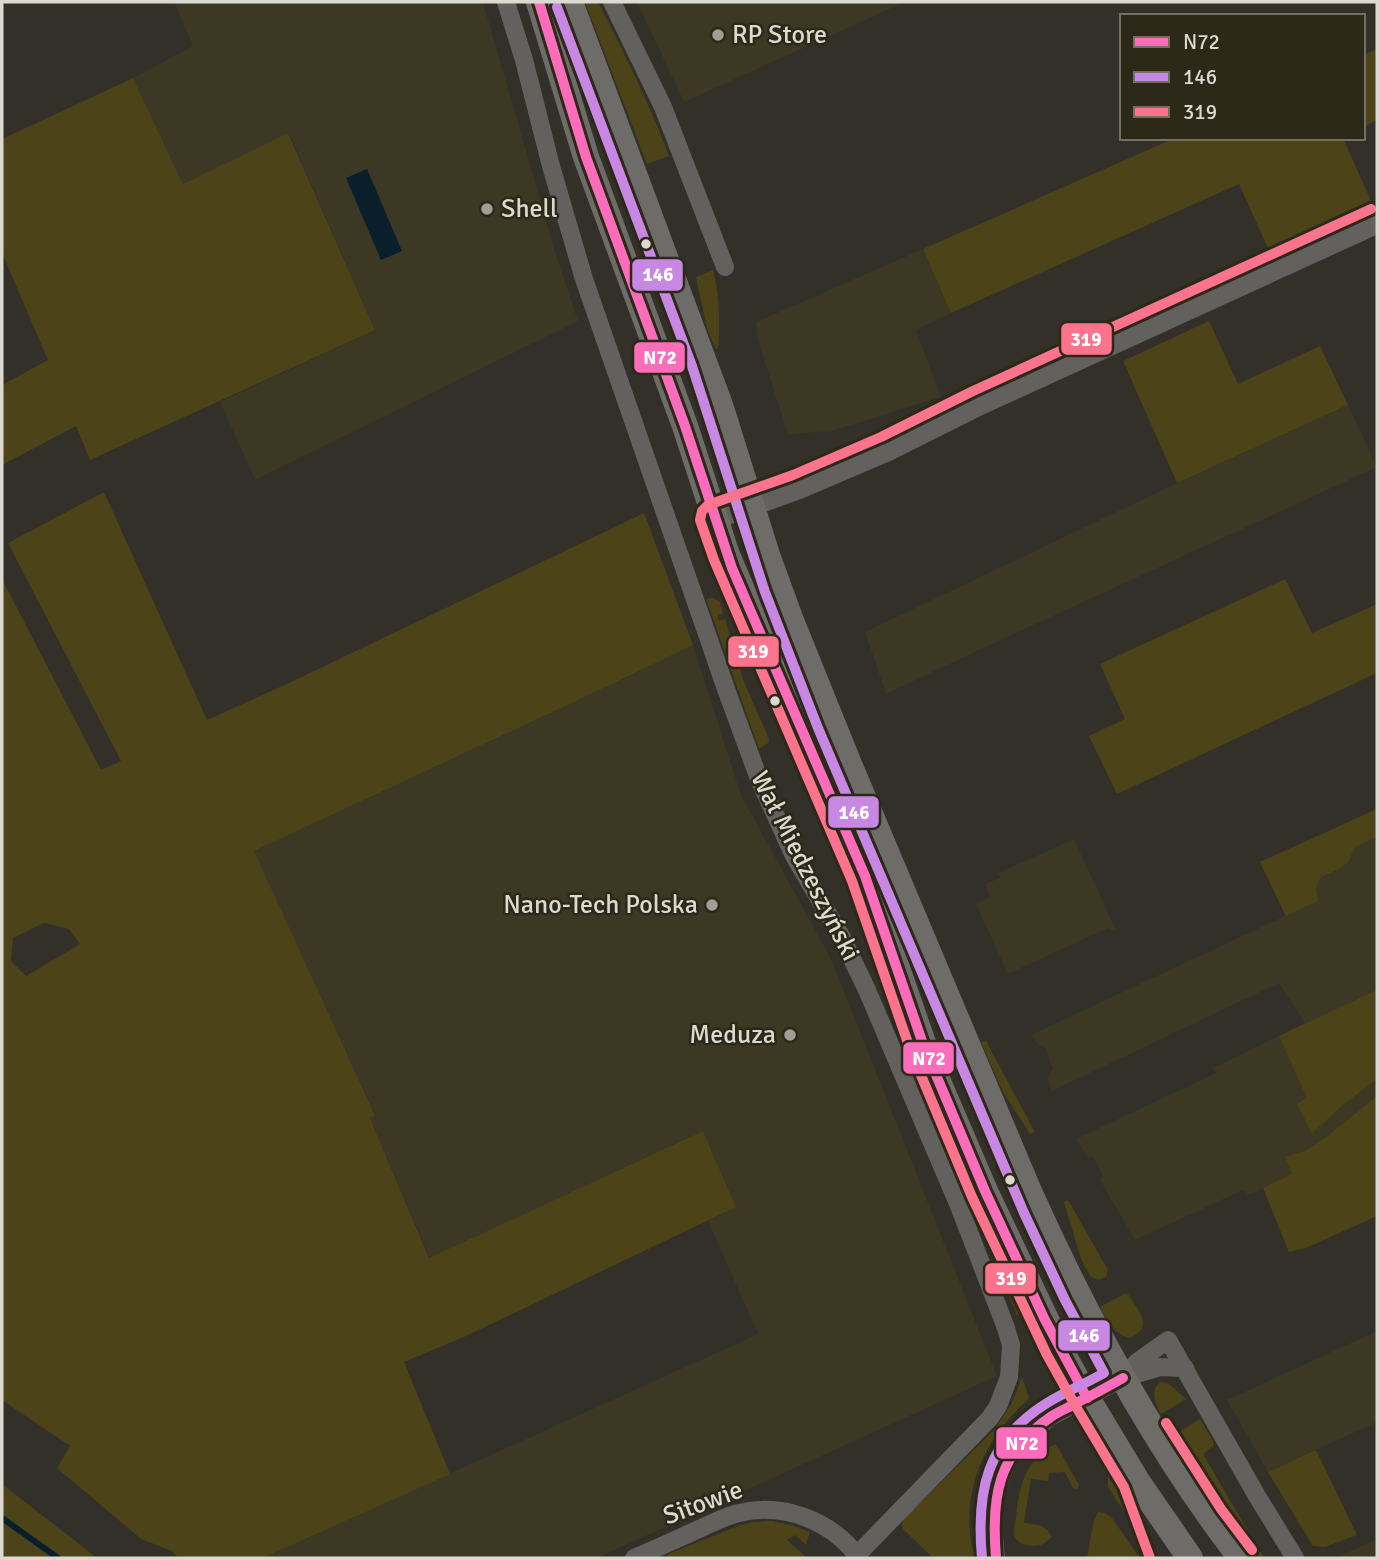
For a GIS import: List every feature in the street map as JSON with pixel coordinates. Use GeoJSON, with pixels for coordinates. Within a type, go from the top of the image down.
{"type":"FeatureCollection","features":[{"type":"Feature","properties":{"kind":"main road","name":"Wał Miedzeszyński"},"geometry":{"type":"LineString","coordinates":[[539,2],[586,157],[662,362],[714,518],[737,580],[865,876],[923,1044],[946,1100],[1010,1247],[1060,1349],[1150,1501],[1190,1558]]}},
{"type":"Feature","properties":{"kind":"main road"},"geometry":{"type":"LineString","coordinates":[[570,2],[709,372],[780,593],[982,1081],[1054,1247],[1086,1311],[1166,1449],[1210,1517],[1241,1558]]}},
{"type":"Feature","properties":{"kind":"street","name":"Wał Miedzeszyński"},"geometry":{"type":"LineString","coordinates":[[506,2],[584,279],[759,779],[794,856],[841,936],[867,990],[959,1206],[1011,1343],[1009,1377],[998,1406],[990,1418],[858,1557]]}},
{"type":"Feature","properties":{"kind":"street"},"geometry":{"type":"LineString","coordinates":[[612,2],[663,107],[725,267]]}},
{"type":"Feature","properties":{"kind":"street"},"geometry":{"type":"LineString","coordinates":[[714,518],[798,488],[887,450],[979,404],[1377,222]]}},
{"type":"Feature","properties":{"kind":"street"},"geometry":{"type":"LineString","coordinates":[[1123,1378],[1137,1362],[1168,1340],[1295,1558]]}},
{"type":"Feature","properties":{"kind":"street"},"geometry":{"type":"LineString","coordinates":[[996,1558],[993,1507],[1007,1461],[1017,1448],[1048,1418],[1123,1378],[1160,1367],[1185,1368]]}},
{"type":"Feature","properties":{"kind":"street","name":"Sitowie"},"geometry":{"type":"LineString","coordinates":[[634,1558],[739,1513],[766,1510],[791,1513],[816,1521],[837,1534],[858,1557]]}},
{"type":"Feature","properties":{"kind":"shaded area"},"geometry":{"type":"Polygon","coordinates":[[[174,2],[483,2],[554,248],[578,321],[255,480],[220,402],[375,330],[289,133],[183,184],[133,78],[193,46],[174,2]]]}},
{"type":"Feature","properties":{"kind":"shaded area"},"geometry":{"type":"Polygon","coordinates":[[[585,2],[598,2],[636,78],[669,156],[647,164],[585,2]]]}},
{"type":"Feature","properties":{"kind":"shaded area"},"geometry":{"type":"Polygon","coordinates":[[[637,2],[905,2],[684,102],[637,2]]]}},
{"type":"Feature","properties":{"kind":"shaded area"},"geometry":{"type":"Polygon","coordinates":[[[1377,49],[1377,120],[1365,126],[1365,54],[1377,49]]]}},
{"type":"Feature","properties":{"kind":"shaded area"},"geometry":{"type":"Polygon","coordinates":[[[133,78],[183,184],[288,133],[375,330],[90,460],[76,426],[2,465],[2,385],[48,360],[2,253],[2,139],[133,78]]]}},
{"type":"Feature","properties":{"kind":"shaded area"},"geometry":{"type":"Polygon","coordinates":[[[1170,140],[1344,140],[1371,201],[1268,248],[1239,184],[951,313],[923,249],[1170,140]]]}},
{"type":"Feature","properties":{"kind":"shaded area"},"geometry":{"type":"Polygon","coordinates":[[[923,249],[951,313],[916,330],[941,397],[835,430],[788,435],[758,340],[756,322],[923,249]]]}},
{"type":"Feature","properties":{"kind":"shaded area"},"geometry":{"type":"Polygon","coordinates":[[[713,270],[719,310],[718,349],[707,329],[696,277],[713,270]]]}},
{"type":"Feature","properties":{"kind":"shaded area"},"geometry":{"type":"Polygon","coordinates":[[[1209,321],[1238,384],[1320,346],[1348,405],[1177,483],[1123,361],[1209,321]]]}},
{"type":"Feature","properties":{"kind":"shaded area"},"geometry":{"type":"Polygon","coordinates":[[[1348,405],[1377,467],[886,694],[865,632],[1177,483],[1348,405]]]}},
{"type":"Feature","properties":{"kind":"shaded area"},"geometry":{"type":"Polygon","coordinates":[[[104,492],[207,720],[644,513],[693,645],[254,851],[375,1115],[370,1118],[429,1258],[703,1131],[736,1207],[464,1337],[404,1362],[450,1474],[263,1558],[178,1558],[172,1551],[141,1539],[57,1468],[70,1446],[2,1400],[2,579],[101,770],[121,761],[8,543],[104,492]],[[44,923],[13,938],[11,961],[26,976],[80,944],[69,929],[44,923]]]}},
{"type":"Feature","properties":{"kind":"shaded area"},"geometry":{"type":"Polygon","coordinates":[[[1285,579],[1312,633],[1377,604],[1377,673],[1117,794],[1089,736],[1125,719],[1100,664],[1285,579]]]}},
{"type":"Feature","properties":{"kind":"shaded area"},"geometry":{"type":"Polygon","coordinates":[[[713,598],[720,602],[723,613],[718,616],[719,621],[725,619],[744,682],[769,739],[768,743],[759,749],[706,599],[713,598]]]}},
{"type":"Feature","properties":{"kind":"shaded area"},"geometry":{"type":"Polygon","coordinates":[[[693,645],[741,795],[831,959],[997,1376],[597,1558],[263,1558],[758,1334],[708,1221],[736,1207],[703,1131],[430,1258],[370,1118],[375,1114],[253,851],[693,645]]]}},
{"type":"Feature","properties":{"kind":"shaded area"},"geometry":{"type":"Polygon","coordinates":[[[1377,809],[1377,1136],[1246,1196],[1243,1190],[1135,1240],[1100,1180],[1103,1176],[1093,1157],[1087,1157],[1076,1139],[1216,1073],[1213,1068],[1305,1023],[1279,983],[1052,1091],[1047,1078],[1053,1069],[1045,1048],[1036,1043],[1033,1034],[1285,916],[1260,862],[1377,809]]]}},
{"type":"Feature","properties":{"kind":"shaded area"},"geometry":{"type":"Polygon","coordinates":[[[1377,809],[1377,837],[1355,847],[1348,862],[1321,877],[1316,888],[1318,901],[1286,916],[1260,862],[1377,809]]]}},
{"type":"Feature","properties":{"kind":"shaded area"},"geometry":{"type":"Polygon","coordinates":[[[1074,839],[1116,930],[1108,928],[1008,974],[976,904],[990,897],[985,884],[1000,878],[998,873],[1074,839]]]}},
{"type":"Feature","properties":{"kind":"shaded area"},"geometry":{"type":"Polygon","coordinates":[[[1377,990],[1377,1079],[1312,1133],[1297,1104],[1307,1098],[1279,1036],[1377,990]]]}},
{"type":"Feature","properties":{"kind":"shaded area"},"geometry":{"type":"Polygon","coordinates":[[[986,1041],[1035,1132],[1030,1134],[1003,1092],[981,1042],[986,1041]]]}},
{"type":"Feature","properties":{"kind":"shaded area"},"geometry":{"type":"Polygon","coordinates":[[[913,1060],[1028,1317],[1017,1315],[909,1063],[913,1060]]]}},
{"type":"Feature","properties":{"kind":"shaded area"},"geometry":{"type":"Polygon","coordinates":[[[1377,1096],[1377,1216],[1306,1248],[1289,1252],[1263,1188],[1292,1174],[1285,1157],[1305,1151],[1325,1138],[1377,1096]]]}},
{"type":"Feature","properties":{"kind":"shaded area"},"geometry":{"type":"Polygon","coordinates":[[[1068,1200],[1108,1270],[1106,1277],[1098,1280],[1091,1277],[1081,1259],[1064,1202],[1068,1200]]]}},
{"type":"Feature","properties":{"kind":"shaded area"},"geometry":{"type":"Polygon","coordinates":[[[1128,1294],[1136,1306],[1143,1324],[1137,1334],[1129,1338],[1115,1330],[1100,1307],[1128,1294]]]}},
{"type":"Feature","properties":{"kind":"shaded area"},"geometry":{"type":"Polygon","coordinates":[[[1377,1331],[1377,1422],[1268,1472],[1227,1400],[1377,1331]]]}},
{"type":"Feature","properties":{"kind":"shaded area"},"geometry":{"type":"Polygon","coordinates":[[[1022,1377],[1029,1398],[997,1434],[981,1462],[976,1478],[969,1526],[975,1558],[933,1558],[903,1529],[903,1520],[995,1429],[1012,1403],[1022,1377]]]}},
{"type":"Feature","properties":{"kind":"shaded area"},"geometry":{"type":"Polygon","coordinates":[[[1161,1382],[1168,1383],[1186,1399],[1161,1414],[1154,1393],[1161,1382]]]}},
{"type":"Feature","properties":{"kind":"shaded area"},"geometry":{"type":"Polygon","coordinates":[[[1200,1419],[1214,1443],[1203,1454],[1264,1558],[1259,1558],[1221,1508],[1174,1435],[1200,1419]]]}},
{"type":"Feature","properties":{"kind":"shaded area"},"geometry":{"type":"Polygon","coordinates":[[[1056,1444],[1079,1485],[1077,1490],[1073,1488],[1065,1472],[1049,1473],[1048,1481],[1031,1479],[1024,1523],[1043,1527],[1052,1537],[1043,1544],[1026,1545],[1014,1535],[1022,1485],[1038,1456],[1056,1444]]]}},
{"type":"Feature","properties":{"kind":"shaded area"},"geometry":{"type":"Polygon","coordinates":[[[1316,1450],[1357,1535],[1325,1547],[1313,1546],[1268,1472],[1316,1450]]]}},
{"type":"Feature","properties":{"kind":"shaded area"},"geometry":{"type":"Polygon","coordinates":[[[1116,1471],[1153,1550],[1150,1551],[1108,1487],[1108,1478],[1116,1471]]]}},
{"type":"Feature","properties":{"kind":"shaded area"},"geometry":{"type":"Polygon","coordinates":[[[2,1484],[97,1558],[2,1558],[2,1484]]]}},
{"type":"Feature","properties":{"kind":"shaded area"},"geometry":{"type":"Polygon","coordinates":[[[1098,1512],[1112,1518],[1140,1558],[1087,1558],[1098,1512]]]}},
{"type":"Feature","properties":{"kind":"shaded area"},"geometry":{"type":"Polygon","coordinates":[[[772,1521],[810,1532],[806,1545],[795,1535],[787,1540],[807,1558],[668,1558],[666,1555],[738,1526],[772,1521]]]}},
{"type":"Feature","properties":{"kind":"shaded area"},"geometry":{"type":"Polygon","coordinates":[[[1377,1539],[1377,1558],[1335,1558],[1377,1539]]]}},
{"type":"Feature","properties":{"kind":"water"},"geometry":{"type":"Polygon","coordinates":[[[367,169],[402,251],[381,260],[346,178],[367,169]]]}},
{"type":"Feature","properties":{"kind":"waterway"},"geometry":{"type":"LineString","coordinates":[[2,1518],[58,1558]]}},
{"type":"Feature","properties":{"kind":"transit line","name":"N72"},"geometry":{"type":"LineString","coordinates":[[539,2],[586,157],[685,426],[732,568],[865,876],[923,1044],[985,1191],[1044,1318],[1087,1398]]}},
{"type":"Feature","properties":{"kind":"transit line","name":"146"},"geometry":{"type":"LineString","coordinates":[[557,7],[692,366],[765,592],[818,728],[1024,1213],[1065,1300],[1104,1373],[1047,1403],[1026,1418],[998,1451],[984,1490],[981,1511],[982,1558]]}},
{"type":"Feature","properties":{"kind":"transit line","name":"319"},"geometry":{"type":"LineString","coordinates":[[1150,1558],[1124,1487],[1047,1355],[972,1197],[910,1049],[852,881],[714,560],[700,520],[702,511],[708,505],[793,475],[881,437],[973,391],[1371,209]]}},
{"type":"Feature","properties":{"kind":"transit line","name":"N72"},"geometry":{"type":"LineString","coordinates":[[996,1558],[997,1496],[1001,1478],[1019,1445],[1052,1416],[1123,1378]]}},
{"type":"Feature","properties":{"kind":"transit line","name":"319"},"geometry":{"type":"LineString","coordinates":[[1166,1423],[1221,1509],[1252,1550]]}},
{"type":"Feature","properties":{"kind":"place","name":"RP Store"},"geometry":{"type":"Point","coordinates":[718,35]}},
{"type":"Feature","properties":{"kind":"place","name":"Shell"},"geometry":{"type":"Point","coordinates":[487,209]}},
{"type":"Feature","properties":{"kind":"place","name":"Nano-Tech Polska"},"geometry":{"type":"Point","coordinates":[712,905]}},
{"type":"Feature","properties":{"kind":"place","name":"Meduza"},"geometry":{"type":"Point","coordinates":[790,1035]}}]}
